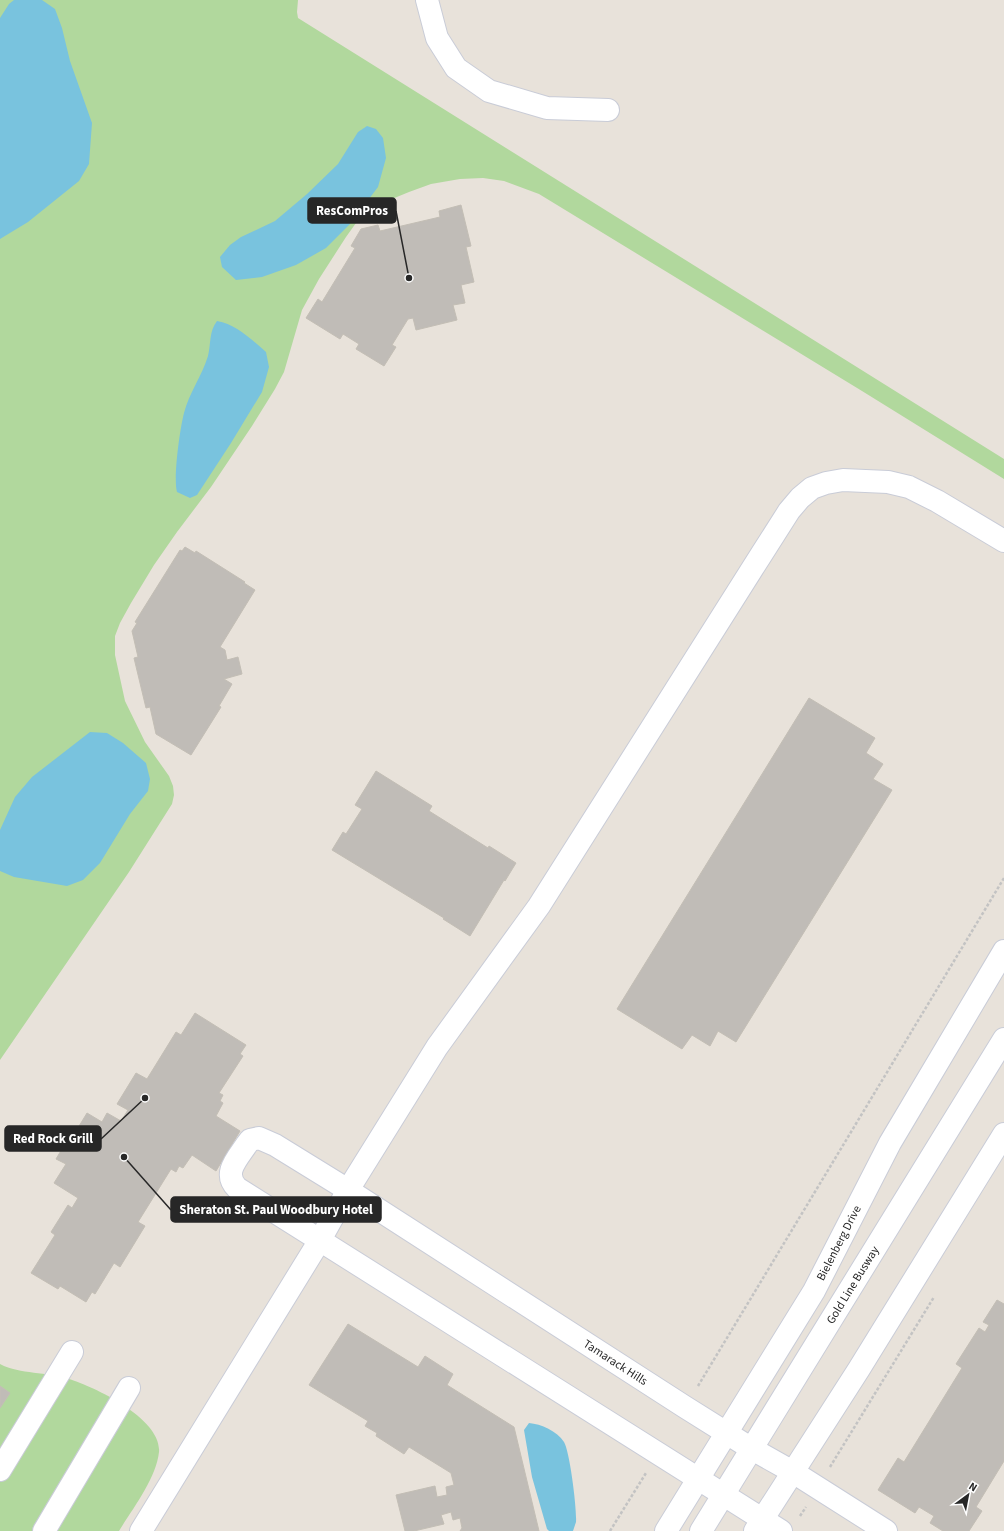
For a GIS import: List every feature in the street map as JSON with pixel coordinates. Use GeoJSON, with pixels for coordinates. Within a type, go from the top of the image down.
{"type":"FeatureCollection","features":[{"type":"Feature","properties":{"kind":"street"},"geometry":{"type":"LineString","coordinates":[[427,0],[437,38],[456,68],[489,91],[547,108],[608,110]]}},
{"type":"Feature","properties":{"kind":"street"},"geometry":{"type":"LineString","coordinates":[[140,1531],[320,1240],[348,1190],[437,1047],[539,906],[789,511],[800,498],[812,488],[826,483],[843,480],[888,482],[909,487],[938,501],[1004,541]]}},
{"type":"Feature","properties":{"kind":"street","name":"Bielenberg Drive"},"geometry":{"type":"LineString","coordinates":[[666,1531],[814,1291],[890,1143],[1004,951]]}},
{"type":"Feature","properties":{"kind":"street","name":"Gold Line Busway"},"geometry":{"type":"LineString","coordinates":[[701,1531],[1004,1039]]}},
{"type":"Feature","properties":{"kind":"street"},"geometry":{"type":"LineString","coordinates":[[759,1525],[859,1370],[1004,1134]]}},
{"type":"Feature","properties":{"kind":"street","name":"Tamarack Hills"},"geometry":{"type":"LineString","coordinates":[[320,1240],[237,1188],[232,1183],[230,1170],[250,1140],[259,1138],[276,1145],[685,1407],[752,1449],[794,1472],[886,1531]]}},
{"type":"Feature","properties":{"kind":"street"},"geometry":{"type":"LineString","coordinates":[[320,1240],[724,1494],[759,1525],[790,1525]]}},
{"type":"Feature","properties":{"kind":"street"},"geometry":{"type":"LineString","coordinates":[[0,1470],[72,1352]]}},
{"type":"Feature","properties":{"kind":"street"},"geometry":{"type":"LineString","coordinates":[[44,1531],[129,1388]]}},
{"type":"Feature","properties":{"kind":"path"},"geometry":{"type":"LineString","coordinates":[[685,1407],[1004,878]]}},
{"type":"Feature","properties":{"kind":"path"},"geometry":{"type":"LineString","coordinates":[[790,1525],[818,1488],[934,1296]]}},
{"type":"Feature","properties":{"kind":"path"},"geometry":{"type":"LineString","coordinates":[[610,1531],[658,1453]]}},
{"type":"Feature","properties":{"kind":"green space"},"geometry":{"type":"Polygon","coordinates":[[[0,0],[298,0],[298,18],[1004,459],[1004,479],[539,194],[504,181],[483,178],[460,179],[431,184],[392,199],[370,211],[356,223],[346,237],[319,279],[302,310],[284,372],[275,389],[211,487],[154,565],[120,623],[115,636],[115,655],[125,701],[145,742],[169,776],[173,786],[174,795],[172,804],[129,872],[0,1060],[0,0]]]}},
{"type":"Feature","properties":{"kind":"green space"},"geometry":{"type":"Polygon","coordinates":[[[0,1364],[16,1370],[51,1375],[80,1383],[125,1406],[150,1428],[157,1440],[159,1452],[157,1462],[149,1483],[119,1531],[0,1531],[0,1364]]]}},
{"type":"Feature","properties":{"kind":"water"},"geometry":{"type":"Polygon","coordinates":[[[14,0],[42,0],[55,9],[62,28],[70,61],[92,123],[89,164],[79,181],[28,222],[0,239],[0,18],[9,4],[14,0]]]}},
{"type":"Feature","properties":{"kind":"water"},"geometry":{"type":"Polygon","coordinates":[[[367,126],[376,129],[383,138],[386,158],[378,187],[350,224],[326,248],[296,265],[262,277],[236,280],[222,267],[220,257],[230,245],[241,237],[275,221],[307,194],[338,164],[358,132],[367,126]]]}},
{"type":"Feature","properties":{"kind":"water"},"geometry":{"type":"Polygon","coordinates":[[[217,321],[231,325],[266,352],[269,367],[262,392],[197,495],[190,498],[177,492],[176,485],[176,465],[181,430],[186,406],[208,356],[211,333],[217,321]]]}},
{"type":"Feature","properties":{"kind":"water"},"geometry":{"type":"Polygon","coordinates":[[[90,732],[107,733],[123,743],[146,763],[150,779],[148,791],[130,814],[100,863],[83,880],[67,886],[14,877],[0,871],[0,830],[15,797],[32,777],[90,732]]]}},
{"type":"Feature","properties":{"kind":"water"},"geometry":{"type":"Polygon","coordinates":[[[529,1423],[548,1429],[561,1438],[564,1442],[569,1457],[574,1494],[576,1522],[573,1531],[549,1531],[547,1529],[532,1477],[524,1430],[529,1423]]]}},
{"type":"Feature","properties":{"kind":"building"},"geometry":{"type":"Polygon","coordinates":[[[461,205],[471,246],[466,247],[474,282],[461,285],[465,303],[453,305],[457,320],[416,330],[413,318],[408,319],[392,345],[396,347],[384,366],[356,349],[359,344],[343,334],[340,339],[306,318],[318,299],[322,302],[355,248],[351,246],[361,229],[378,225],[380,231],[440,217],[439,211],[461,205]]]}},
{"type":"Feature","properties":{"kind":"building"},"geometry":{"type":"Polygon","coordinates":[[[185,547],[195,553],[196,551],[255,590],[220,647],[225,650],[227,660],[238,657],[242,674],[224,679],[232,684],[219,706],[221,707],[191,755],[156,734],[150,707],[146,708],[134,658],[138,657],[132,631],[137,623],[135,622],[180,550],[182,551],[185,547]]]}},
{"type":"Feature","properties":{"kind":"building"},"geometry":{"type":"Polygon","coordinates":[[[809,698],[875,738],[866,753],[883,764],[873,779],[892,790],[736,1042],[718,1031],[710,1046],[692,1035],[682,1049],[617,1009],[809,698]]]}},
{"type":"Feature","properties":{"kind":"building"},"geometry":{"type":"Polygon","coordinates":[[[376,771],[432,806],[429,811],[488,848],[489,846],[516,863],[470,936],[443,919],[444,918],[332,850],[343,832],[346,834],[362,809],[355,805],[376,771]]]}},
{"type":"Feature","properties":{"kind":"building"},"geometry":{"type":"Polygon","coordinates":[[[195,1013],[246,1045],[240,1054],[243,1056],[219,1093],[223,1095],[220,1101],[223,1103],[216,1116],[240,1131],[216,1171],[192,1155],[183,1168],[179,1166],[176,1172],[171,1169],[138,1222],[145,1226],[120,1267],[114,1263],[95,1294],[92,1292],[86,1302],[60,1286],[58,1289],[31,1273],[55,1235],[51,1232],[68,1205],[72,1208],[78,1198],[54,1183],[66,1164],[56,1159],[68,1139],[70,1141],[87,1113],[102,1122],[107,1113],[121,1121],[128,1110],[117,1104],[136,1073],[147,1079],[176,1032],[181,1035],[195,1013]]]}},
{"type":"Feature","properties":{"kind":"building"},"geometry":{"type":"Polygon","coordinates":[[[997,1300],[1004,1304],[1004,1461],[976,1507],[982,1511],[969,1531],[943,1531],[930,1523],[934,1516],[919,1507],[915,1513],[878,1490],[898,1458],[904,1462],[962,1368],[956,1364],[979,1328],[985,1332],[989,1325],[983,1322],[997,1300]]]}},
{"type":"Feature","properties":{"kind":"building"},"geometry":{"type":"Polygon","coordinates":[[[348,1324],[418,1367],[425,1356],[453,1374],[447,1385],[514,1427],[539,1531],[460,1531],[462,1528],[460,1518],[453,1520],[451,1512],[441,1515],[444,1524],[414,1531],[405,1531],[396,1495],[435,1486],[437,1497],[447,1495],[446,1487],[454,1485],[451,1473],[409,1447],[404,1454],[376,1436],[377,1433],[365,1426],[368,1421],[309,1385],[348,1324]]]}},
{"type":"Feature","properties":{"kind":"building"},"geometry":{"type":"Polygon","coordinates":[[[0,1386],[10,1393],[0,1408],[0,1386]]]}},
{"type":"Feature","properties":{"kind":"place","name":"ResComPros"},"geometry":{"type":"Point","coordinates":[409,278]}},
{"type":"Feature","properties":{"kind":"place","name":"Red Rock Grill"},"geometry":{"type":"Point","coordinates":[145,1098]}},
{"type":"Feature","properties":{"kind":"place","name":"Sheraton St. Paul Woodbury Hotel"},"geometry":{"type":"Point","coordinates":[124,1157]}}]}
